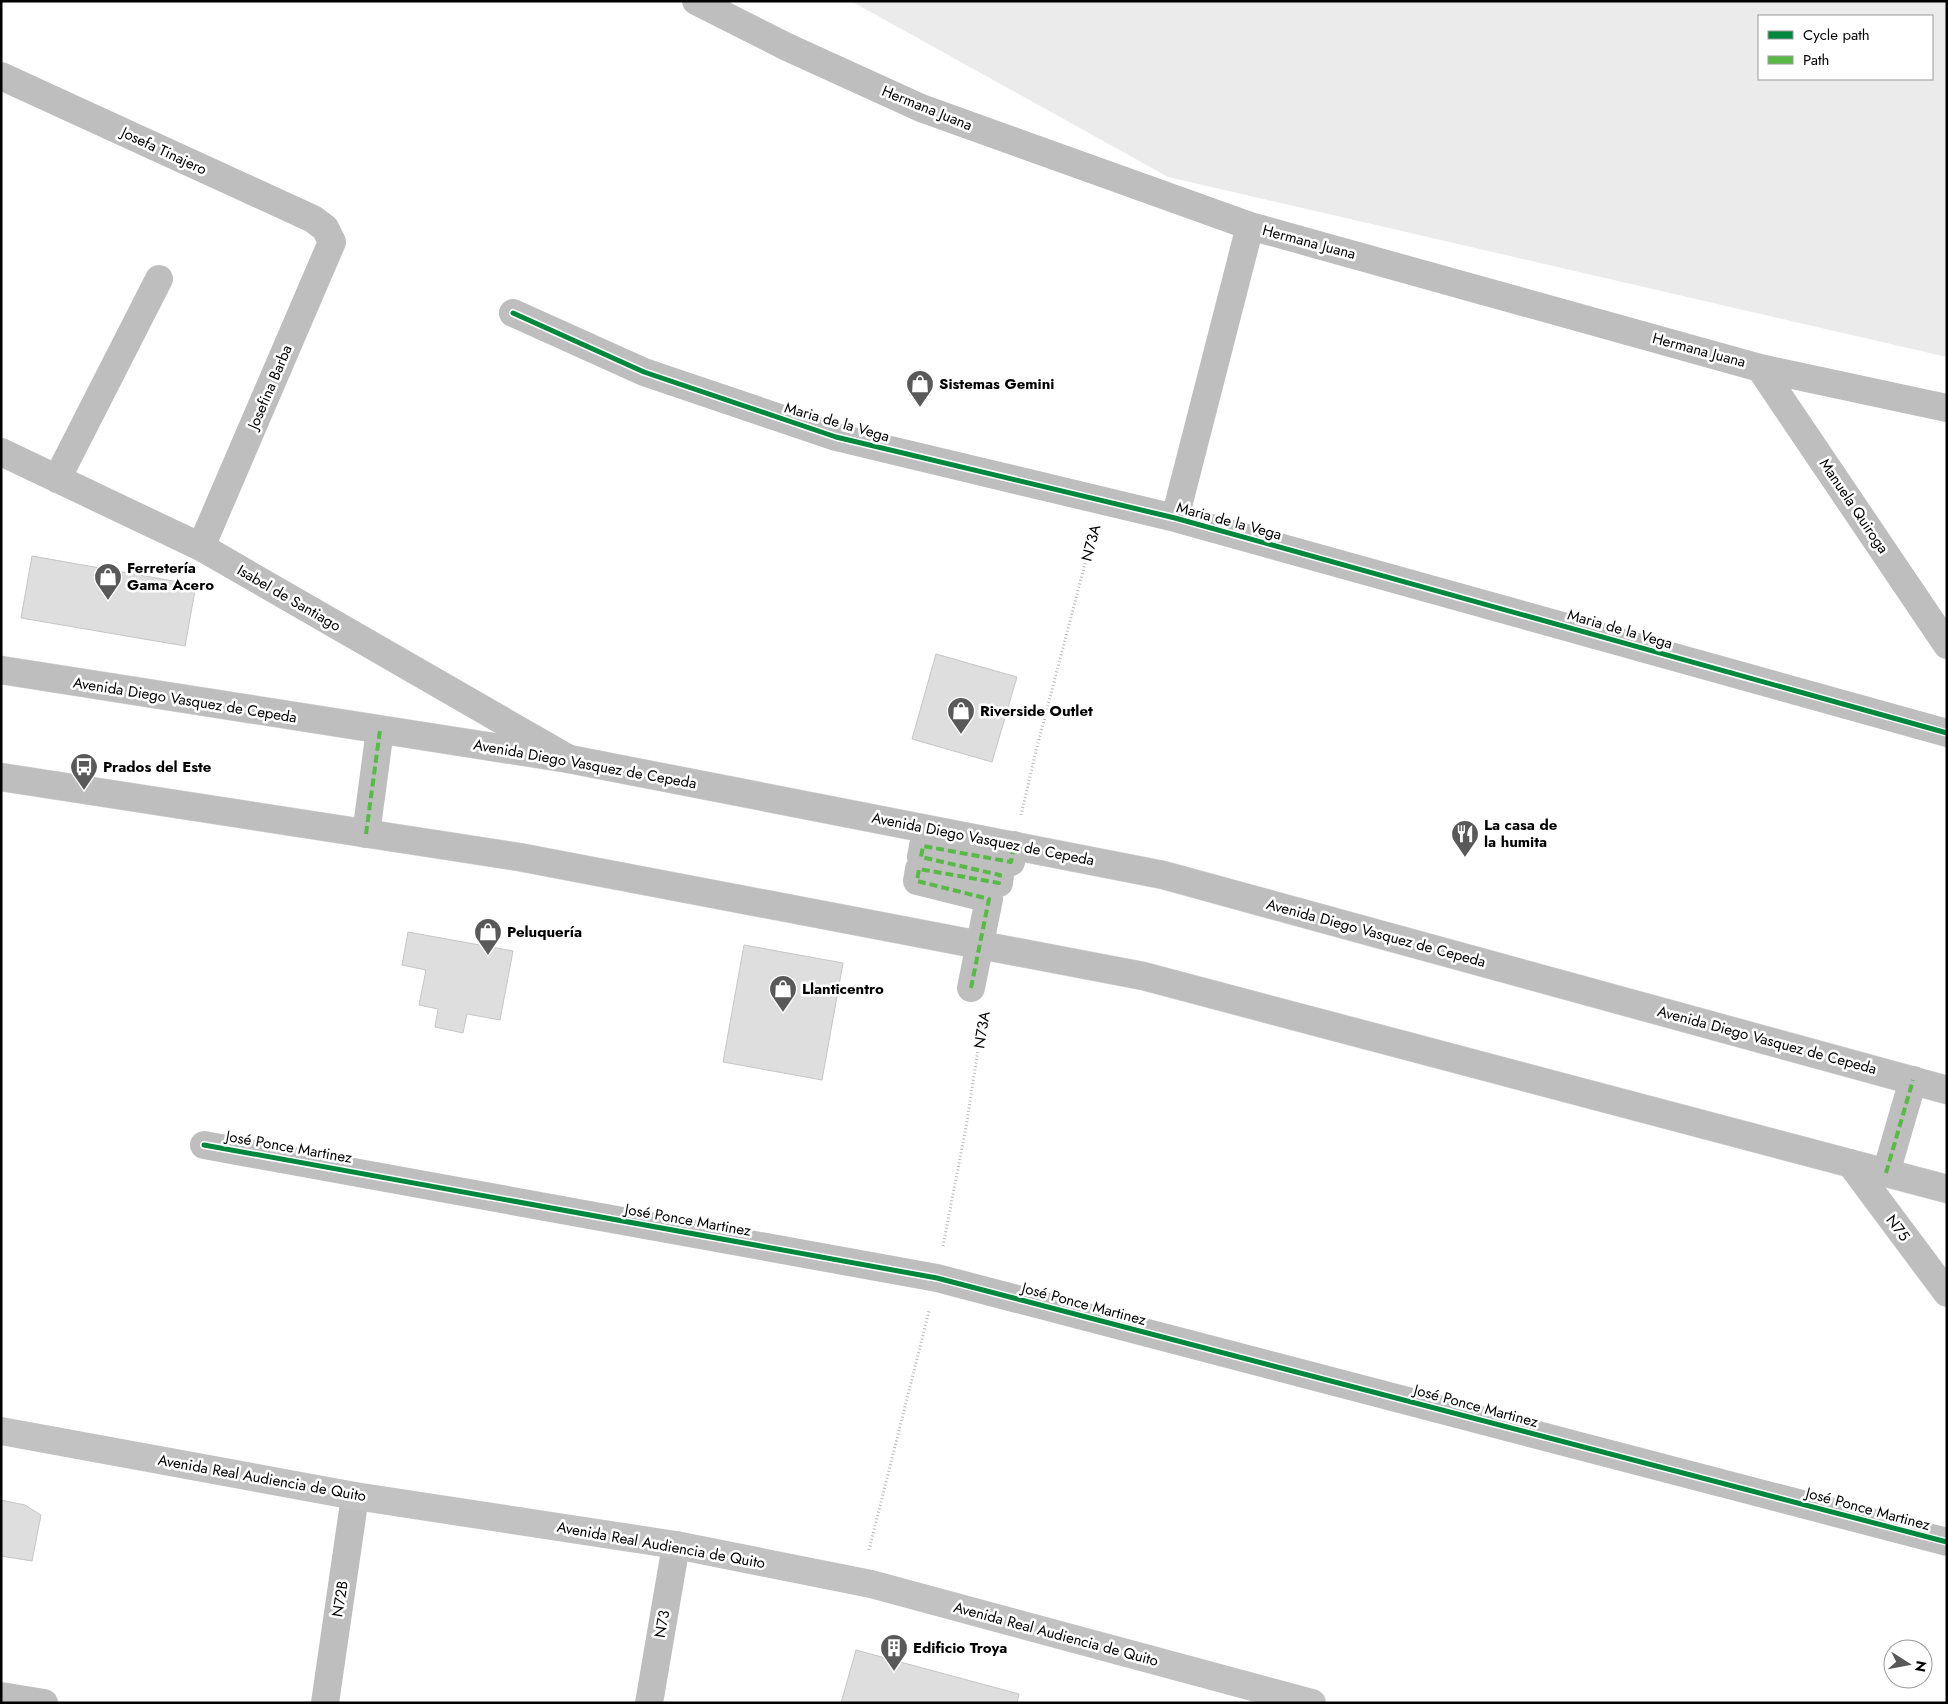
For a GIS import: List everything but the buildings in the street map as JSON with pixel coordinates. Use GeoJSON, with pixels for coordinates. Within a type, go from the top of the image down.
{"type":"FeatureCollection","features":[{"type":"Feature","properties":{"kind":"main road","name":"Avenida Real Audiencia de Quito"},"geometry":{"type":"LineString","coordinates":[[1,1431],[356,1496],[676,1545],[870,1584],[1312,1703]]}},
{"type":"Feature","properties":{"kind":"street","name":"Hermana Juana"},"geometry":{"type":"LineString","coordinates":[[696,1],[787,47],[921,108],[1250,226],[1760,368],[1947,408]]}},
{"type":"Feature","properties":{"kind":"street","name":"Josefa Tinajero"},"geometry":{"type":"LineString","coordinates":[[1,76],[313,219],[325,228]]}},
{"type":"Feature","properties":{"kind":"street"},"geometry":{"type":"LineString","coordinates":[[1175,518],[1250,226]]}},
{"type":"Feature","properties":{"kind":"street","name":"Josefina Barba"},"geometry":{"type":"LineString","coordinates":[[200,547],[332,242],[325,228]]}},
{"type":"Feature","properties":{"kind":"street"},"geometry":{"type":"LineString","coordinates":[[57,479],[159,279]]}},
{"type":"Feature","properties":{"kind":"street","name":"Maria de la Vega"},"geometry":{"type":"LineString","coordinates":[[513,313],[644,372],[836,437],[1175,518],[1947,733]]}},
{"type":"Feature","properties":{"kind":"street","name":"Manuela Quiroga"},"geometry":{"type":"LineString","coordinates":[[1760,368],[1947,645]]}},
{"type":"Feature","properties":{"kind":"street","name":"Isabel de Santiago"},"geometry":{"type":"LineString","coordinates":[[1,452],[200,547],[569,759]]}},
{"type":"Feature","properties":{"kind":"street","name":"Avenida Diego Vasquez de Cepeda"},"geometry":{"type":"LineString","coordinates":[[1,670],[569,759],[1164,875],[1947,1090]]}},
{"type":"Feature","properties":{"kind":"street"},"geometry":{"type":"LineString","coordinates":[[366,834],[380,730]]}},
{"type":"Feature","properties":{"kind":"street"},"geometry":{"type":"LineString","coordinates":[[1,776],[529,859],[1143,976],[1947,1189]]}},
{"type":"Feature","properties":{"kind":"street","name":"N73A"},"geometry":{"type":"LineString","coordinates":[[972,988],[990,899],[917,881],[919,869],[999,884],[1000,875],[921,857],[923,846],[1011,862],[1014,845]]}},
{"type":"Feature","properties":{"kind":"street"},"geometry":{"type":"LineString","coordinates":[[1886,1173],[1913,1080]]}},
{"type":"Feature","properties":{"kind":"street","name":"José Ponce Martinez"},"geometry":{"type":"LineString","coordinates":[[204,1145],[937,1278],[1947,1542]]}},
{"type":"Feature","properties":{"kind":"street","name":"N75"},"geometry":{"type":"LineString","coordinates":[[1850,1163],[1947,1294]]}},
{"type":"Feature","properties":{"kind":"street","name":"N72B"},"geometry":{"type":"LineString","coordinates":[[324,1703],[356,1496]]}},
{"type":"Feature","properties":{"kind":"street","name":"N73"},"geometry":{"type":"LineString","coordinates":[[649,1703],[676,1545]]}},
{"type":"Feature","properties":{"kind":"street"},"geometry":{"type":"LineString","coordinates":[[1,1696],[44,1703]]}},
{"type":"Feature","properties":{"kind":"path"},"geometry":{"type":"LineString","coordinates":[[871,1538],[937,1278]]}},
{"type":"Feature","properties":{"kind":"shaded area"},"geometry":{"type":"Polygon","coordinates":[[[851,1],[1947,1],[1947,357],[1168,177],[851,1]]]}},
{"type":"Feature","properties":{"kind":"marked path"},"geometry":{"type":"LineString","coordinates":[[366,834],[380,730]]}},
{"type":"Feature","properties":{"kind":"marked path"},"geometry":{"type":"LineString","coordinates":[[971,988],[989,899],[917,881],[919,869],[999,883],[1000,875],[921,857],[923,846],[1011,862],[1014,845]]}},
{"type":"Feature","properties":{"kind":"marked path"},"geometry":{"type":"LineString","coordinates":[[1886,1173],[1913,1080]]}},
{"type":"Feature","properties":{"kind":"cycle path"},"geometry":{"type":"LineString","coordinates":[[513,313],[644,372],[836,437],[1175,518],[1947,733]]}},
{"type":"Feature","properties":{"kind":"cycle path"},"geometry":{"type":"LineString","coordinates":[[204,1145],[937,1278],[1947,1542]]}},
{"type":"Feature","properties":{"kind":"place","name":"Sistemas Gemini"},"geometry":{"type":"Point","coordinates":[920,408]}},
{"type":"Feature","properties":{"kind":"place","name":"Ferretería Gama Acero"},"geometry":{"type":"Point","coordinates":[108,601]}},
{"type":"Feature","properties":{"kind":"place","name":"Riverside Outlet"},"geometry":{"type":"Point","coordinates":[961,735]}},
{"type":"Feature","properties":{"kind":"place","name":"Prados del Este"},"geometry":{"type":"Point","coordinates":[84,791]}},
{"type":"Feature","properties":{"kind":"place","name":"La casa de la humita"},"geometry":{"type":"Point","coordinates":[1465,858]}},
{"type":"Feature","properties":{"kind":"place","name":"Peluquería"},"geometry":{"type":"Point","coordinates":[488,956]}},
{"type":"Feature","properties":{"kind":"place","name":"Llanticentro"},"geometry":{"type":"Point","coordinates":[783,1013]}},
{"type":"Feature","properties":{"kind":"place","name":"Edificio Troya"},"geometry":{"type":"Point","coordinates":[894,1672]}}]}
